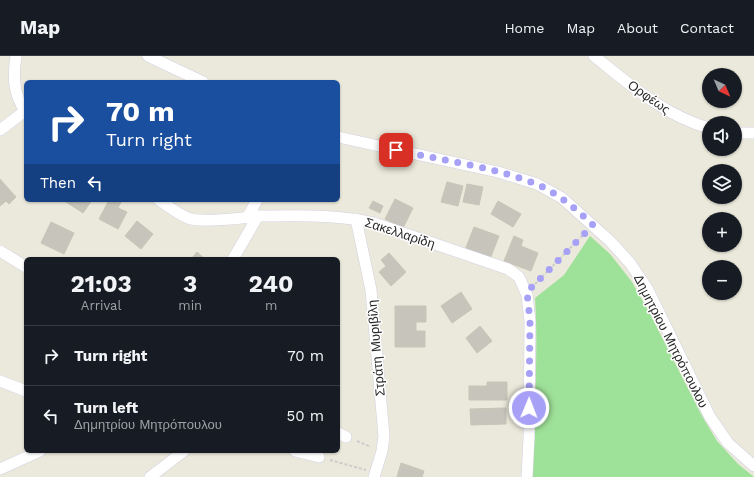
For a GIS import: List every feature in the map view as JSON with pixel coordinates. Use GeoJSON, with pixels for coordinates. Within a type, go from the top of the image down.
{"type":"FeatureCollection","features":[{"type":"Feature","properties":{"kind":"street"},"geometry":{"type":"LineString","coordinates":[[16,56],[13,74],[16,92],[24,109]]}},
{"type":"Feature","properties":{"kind":"street"},"geometry":{"type":"LineString","coordinates":[[148,56],[199,80]]}},
{"type":"Feature","properties":{"kind":"street","name":"Ορφέως"},"geometry":{"type":"LineString","coordinates":[[594,56],[629,84],[665,109],[678,117],[702,126]]}},
{"type":"Feature","properties":{"kind":"street"},"geometry":{"type":"LineString","coordinates":[[0,130],[24,112]]}},
{"type":"Feature","properties":{"kind":"street"},"geometry":{"type":"LineString","coordinates":[[742,133],[754,133]]}},
{"type":"Feature","properties":{"kind":"street","name":"Δημητρίου Μητρόπουλου"},"geometry":{"type":"LineString","coordinates":[[340,137],[498,172],[537,184],[562,198],[593,225],[630,263],[647,288],[710,417],[728,443],[754,466]]}},
{"type":"Feature","properties":{"kind":"street","name":"Σακελλαρίδη"},"geometry":{"type":"LineString","coordinates":[[162,202],[189,219],[198,220],[247,218],[258,216],[340,216],[374,223],[508,269],[519,277],[527,292]]}},
{"type":"Feature","properties":{"kind":"street"},"geometry":{"type":"LineString","coordinates":[[247,218],[256,202]]}},
{"type":"Feature","properties":{"kind":"street"},"geometry":{"type":"LineString","coordinates":[[234,257],[258,216]]}},
{"type":"Feature","properties":{"kind":"street","name":"Στράτη Μυριβίλη"},"geometry":{"type":"LineString","coordinates":[[356,219],[371,290],[384,436],[382,452],[374,475]]}},
{"type":"Feature","properties":{"kind":"street"},"geometry":{"type":"LineString","coordinates":[[0,251],[24,266]]}},
{"type":"Feature","properties":{"kind":"street"},"geometry":{"type":"LineString","coordinates":[[526,477],[529,437],[530,329],[527,292]]}},
{"type":"Feature","properties":{"kind":"street"},"geometry":{"type":"LineString","coordinates":[[0,381],[24,390]]}},
{"type":"Feature","properties":{"kind":"street"},"geometry":{"type":"LineString","coordinates":[[0,469],[36,453]]}},
{"type":"Feature","properties":{"kind":"street"},"geometry":{"type":"LineString","coordinates":[[150,477],[181,453]]}},
{"type":"Feature","properties":{"kind":"street"},"geometry":{"type":"LineString","coordinates":[[303,453],[319,457]]}},
{"type":"Feature","properties":{"kind":"path"},"geometry":{"type":"LineString","coordinates":[[527,292],[593,225]]}},
{"type":"Feature","properties":{"kind":"path"},"geometry":{"type":"LineString","coordinates":[[342,435],[382,452]]}},
{"type":"Feature","properties":{"kind":"path"},"geometry":{"type":"LineString","coordinates":[[319,457],[374,475]]}},
{"type":"Feature","properties":{"kind":"green space"},"geometry":{"type":"Polygon","coordinates":[[[590,236],[610,254],[632,282],[702,416],[717,441],[738,464],[754,477],[533,477],[536,365],[535,298],[564,275],[590,236]]]}},
{"type":"Feature","properties":{"kind":"building"},"geometry":{"type":"Polygon","coordinates":[[[0,179],[16,197],[9,204],[6,201],[0,206],[0,179]]]}},
{"type":"Feature","properties":{"kind":"building"},"geometry":{"type":"Polygon","coordinates":[[[447,182],[463,186],[458,206],[441,202],[447,182]]]}},
{"type":"Feature","properties":{"kind":"building"},"geometry":{"type":"Polygon","coordinates":[[[467,184],[483,187],[479,205],[463,202],[467,184]]]}},
{"type":"Feature","properties":{"kind":"building"},"geometry":{"type":"Polygon","coordinates":[[[395,199],[413,208],[403,228],[385,219],[395,199]]]}},
{"type":"Feature","properties":{"kind":"building"},"geometry":{"type":"Polygon","coordinates":[[[373,201],[383,206],[380,213],[369,208],[373,201]]]}},
{"type":"Feature","properties":{"kind":"building"},"geometry":{"type":"Polygon","coordinates":[[[498,201],[521,214],[513,227],[491,214],[498,201]]]}},
{"type":"Feature","properties":{"kind":"building"},"geometry":{"type":"Polygon","coordinates":[[[66,202],[91,202],[83,213],[66,202]]]}},
{"type":"Feature","properties":{"kind":"building"},"geometry":{"type":"Polygon","coordinates":[[[108,202],[121,202],[118,208],[127,212],[118,229],[99,219],[108,202]]]}},
{"type":"Feature","properties":{"kind":"building"},"geometry":{"type":"Polygon","coordinates":[[[137,221],[153,234],[141,249],[125,236],[137,221]]]}},
{"type":"Feature","properties":{"kind":"building"},"geometry":{"type":"Polygon","coordinates":[[[51,222],[74,233],[64,254],[41,243],[51,222]]]}},
{"type":"Feature","properties":{"kind":"building"},"geometry":{"type":"Polygon","coordinates":[[[474,227],[499,236],[490,259],[465,250],[474,227]]]}},
{"type":"Feature","properties":{"kind":"building"},"geometry":{"type":"Polygon","coordinates":[[[514,236],[523,240],[521,246],[538,253],[531,271],[504,261],[514,236]]]}},
{"type":"Feature","properties":{"kind":"building"},"geometry":{"type":"Polygon","coordinates":[[[197,252],[203,257],[193,257],[197,252]]]}},
{"type":"Feature","properties":{"kind":"building"},"geometry":{"type":"Polygon","coordinates":[[[389,253],[406,272],[391,286],[379,272],[386,266],[381,260],[389,253]]]}},
{"type":"Feature","properties":{"kind":"building"},"geometry":{"type":"Polygon","coordinates":[[[461,292],[472,309],[452,323],[441,306],[461,292]]]}},
{"type":"Feature","properties":{"kind":"building"},"geometry":{"type":"Polygon","coordinates":[[[395,306],[426,306],[426,322],[416,322],[416,331],[425,331],[425,347],[395,347],[395,306]]]}},
{"type":"Feature","properties":{"kind":"building"},"geometry":{"type":"Polygon","coordinates":[[[480,326],[492,341],[477,353],[466,338],[480,326]]]}},
{"type":"Feature","properties":{"kind":"building"},"geometry":{"type":"Polygon","coordinates":[[[487,382],[507,382],[507,400],[469,400],[469,386],[487,386],[487,382]]]}},
{"type":"Feature","properties":{"kind":"building"},"geometry":{"type":"Polygon","coordinates":[[[506,408],[506,424],[471,425],[470,409],[506,408]]]}},
{"type":"Feature","properties":{"kind":"building"},"geometry":{"type":"Polygon","coordinates":[[[401,463],[424,471],[422,477],[397,477],[401,463]]]}},
{"type":"Feature","properties":{"kind":"route"},"geometry":{"type":"LineString","coordinates":[[396,150],[498,172],[537,184],[562,198],[593,225],[527,292],[530,321],[529,408]]}}]}
